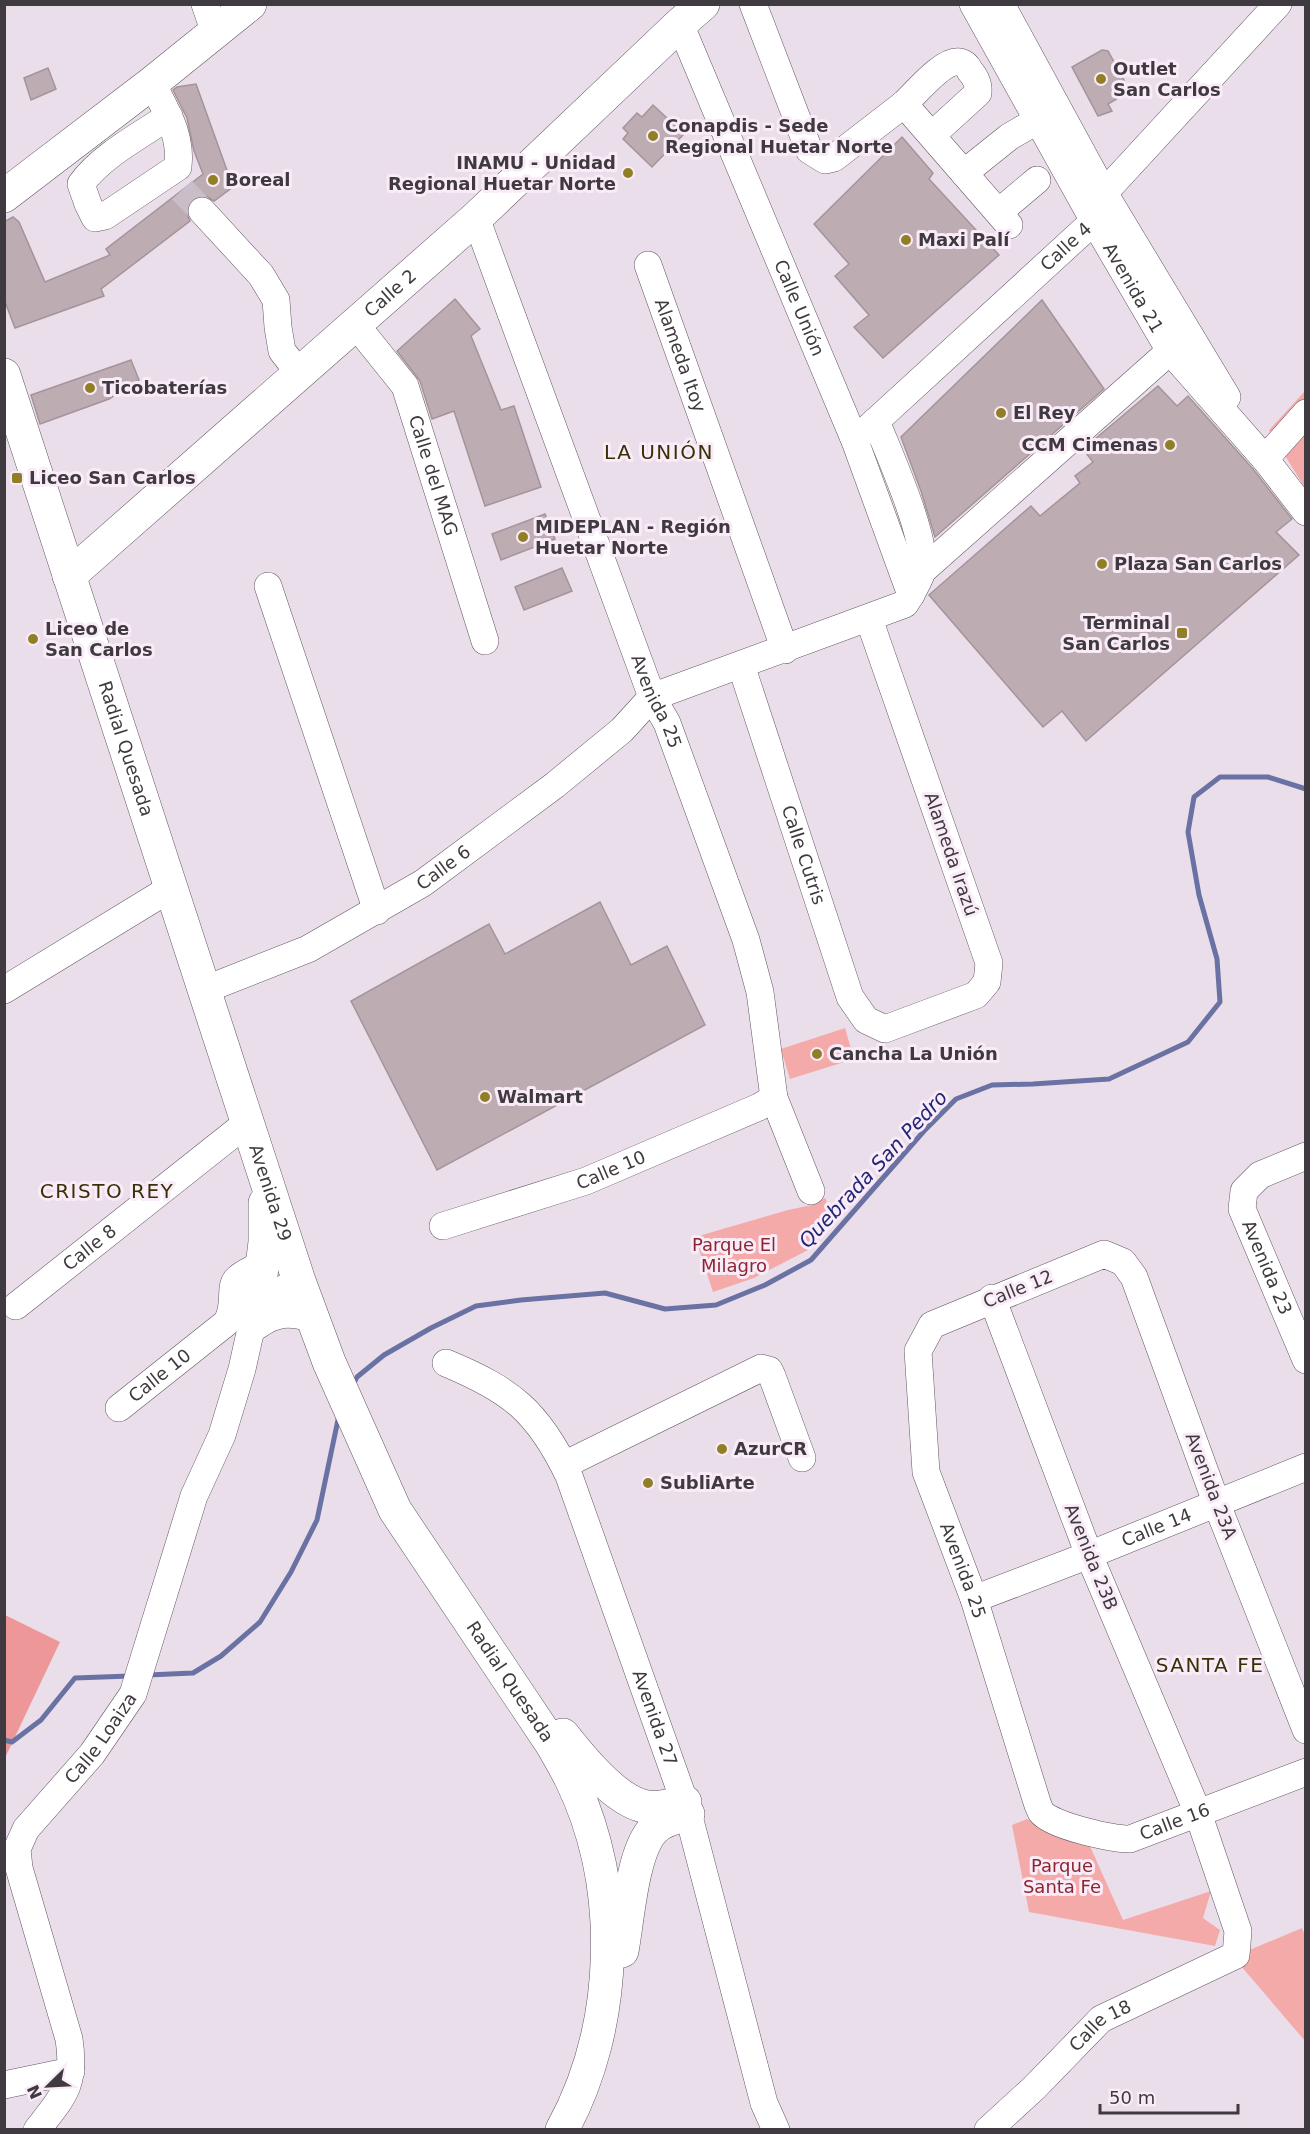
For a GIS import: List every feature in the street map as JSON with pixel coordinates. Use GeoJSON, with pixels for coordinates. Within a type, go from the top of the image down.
{"type":"FeatureCollection","features":[{"type":"Feature","properties":{"kind":"main road"},"geometry":{"type":"LineString","coordinates":[[4,196],[152,83],[210,19],[250,4]]}},
{"type":"Feature","properties":{"kind":"main road","name":"Calle 2"},"geometry":{"type":"LineString","coordinates":[[69,576],[476,218],[691,14]]}},
{"type":"Feature","properties":{"kind":"main road","name":"Radial Quesada"},"geometry":{"type":"LineString","coordinates":[[4,375],[249,1122]]}},
{"type":"Feature","properties":{"kind":"main road","name":"Avenida 29"},"geometry":{"type":"LineString","coordinates":[[249,1122],[261,1160],[270,1292]]}},
{"type":"Feature","properties":{"kind":"main road"},"geometry":{"type":"LineString","coordinates":[[270,1292],[266,1316],[288,1310],[312,1315]]}},
{"type":"Feature","properties":{"kind":"main road","name":"Radial Quesada"},"geometry":{"type":"LineString","coordinates":[[270,1292],[312,1315],[329,1362],[395,1510],[510,1680],[572,1780],[594,1844],[608,1914],[607,1958],[599,2036],[574,2108],[562,2130]]}},
{"type":"Feature","properties":{"kind":"main road"},"geometry":{"type":"LineString","coordinates":[[510,1680],[547,1716],[604,1782],[624,1797],[643,1807],[687,1808]]}},
{"type":"Feature","properties":{"kind":"main road"},"geometry":{"type":"LineString","coordinates":[[599,2036],[621,1960],[638,1859],[647,1838],[656,1827],[687,1808]]}},
{"type":"Feature","properties":{"kind":"street"},"geometry":{"type":"LineString","coordinates":[[753,4],[802,135],[809,150],[817,156],[825,160],[834,158],[904,104],[944,65],[959,62],[966,65],[974,76],[978,93],[932,135]]}},
{"type":"Feature","properties":{"kind":"street","name":"Avenida 21"},"geometry":{"type":"LineString","coordinates":[[973,4],[1094,221],[1170,351],[1265,459],[1305,512]]}},
{"type":"Feature","properties":{"kind":"street","name":"Avenida 21"},"geometry":{"type":"LineString","coordinates":[[1001,4],[1104,192],[1265,459]]}},
{"type":"Feature","properties":{"kind":"street","name":"Calle 4"},"geometry":{"type":"LineString","coordinates":[[855,441],[1094,221],[1104,192],[1278,4]]}},
{"type":"Feature","properties":{"kind":"street","name":"Calle Unión"},"geometry":{"type":"LineString","coordinates":[[691,14],[855,441],[916,583]]}},
{"type":"Feature","properties":{"kind":"street"},"geometry":{"type":"LineString","coordinates":[[152,83],[169,116],[180,150],[174,183],[105,216],[95,218],[81,184],[105,160],[169,116]]}},
{"type":"Feature","properties":{"kind":"street"},"geometry":{"type":"LineString","coordinates":[[904,104],[1004,219],[1037,180]]}},
{"type":"Feature","properties":{"kind":"street"},"geometry":{"type":"LineString","coordinates":[[964,173],[1009,138],[1038,120]]}},
{"type":"Feature","properties":{"kind":"street"},"geometry":{"type":"LineString","coordinates":[[72,145],[87,176]]}},
{"type":"Feature","properties":{"kind":"street"},"geometry":{"type":"LineString","coordinates":[[202,211],[261,275],[276,300],[282,351],[300,374]]}},
{"type":"Feature","properties":{"kind":"street","name":"Avenida 25"},"geometry":{"type":"LineString","coordinates":[[476,218],[652,697],[667,723],[746,940],[760,992],[774,1098],[811,1191]]}},
{"type":"Feature","properties":{"kind":"street","name":"Alameda Itoy"},"geometry":{"type":"LineString","coordinates":[[648,265],[785,650]]}},
{"type":"Feature","properties":{"kind":"street","name":"Calle del MAG"},"geometry":{"type":"LineString","coordinates":[[357,325],[405,386],[485,641]]}},
{"type":"Feature","properties":{"kind":"street"},"geometry":{"type":"LineString","coordinates":[[916,583],[1170,351]]}},
{"type":"Feature","properties":{"kind":"street"},"geometry":{"type":"LineString","coordinates":[[1265,459],[1305,413]]}},
{"type":"Feature","properties":{"kind":"street"},"geometry":{"type":"LineString","coordinates":[[652,697],[905,604],[916,583],[922,553],[913,518],[876,421]]}},
{"type":"Feature","properties":{"kind":"street"},"geometry":{"type":"LineString","coordinates":[[268,586],[377,911]]}},
{"type":"Feature","properties":{"kind":"street","name":"Alameda Irazú"},"geometry":{"type":"LineString","coordinates":[[869,619],[989,963],[987,982],[975,995],[885,1029]]}},
{"type":"Feature","properties":{"kind":"street","name":"Calle Cutris"},"geometry":{"type":"LineString","coordinates":[[741,665],[850,997],[866,1020],[885,1029]]}},
{"type":"Feature","properties":{"kind":"street","name":"Calle 6"},"geometry":{"type":"LineString","coordinates":[[204,990],[308,949],[423,883],[555,784],[622,730],[652,697]]}},
{"type":"Feature","properties":{"kind":"street"},"geometry":{"type":"LineString","coordinates":[[4,990],[171,888]]}},
{"type":"Feature","properties":{"kind":"street","name":"Calle 10"},"geometry":{"type":"LineString","coordinates":[[443,1226],[585,1181],[759,1107],[774,1098]]}},
{"type":"Feature","properties":{"kind":"street","name":"Calle 8"},"geometry":{"type":"LineString","coordinates":[[16,1306],[249,1122]]}},
{"type":"Feature","properties":{"kind":"street","name":"Avenida 23"},"geometry":{"type":"LineString","coordinates":[[1305,1156],[1260,1175],[1244,1191],[1242,1209],[1297,1314],[1305,1360]]}},
{"type":"Feature","properties":{"kind":"street","name":"Calle 12"},"geometry":{"type":"LineString","coordinates":[[932,1325],[992,1298],[1104,1254]]}},
{"type":"Feature","properties":{"kind":"street","name":"Avenida 23A"},"geometry":{"type":"LineString","coordinates":[[1104,1254],[1123,1262],[1134,1277],[1216,1502],[1305,1730]]}},
{"type":"Feature","properties":{"kind":"street","name":"Calle 10"},"geometry":{"type":"LineString","coordinates":[[119,1408],[226,1323],[233,1305],[234,1283],[238,1277],[270,1292]]}},
{"type":"Feature","properties":{"kind":"street","name":"Calle Loaiza"},"geometry":{"type":"LineString","coordinates":[[37,2130],[69,2086],[72,2061],[69,2039],[19,1868],[17,1849],[26,1829],[92,1754],[133,1694],[194,1496],[222,1435],[242,1369],[270,1292]]}},
{"type":"Feature","properties":{"kind":"street","name":"Avenida 23B"},"geometry":{"type":"LineString","coordinates":[[992,1298],[1089,1555],[1198,1813]]}},
{"type":"Feature","properties":{"kind":"street","name":"Avenida 25"},"geometry":{"type":"LineString","coordinates":[[932,1325],[918,1351],[926,1472],[974,1599],[1042,1813]]}},
{"type":"Feature","properties":{"kind":"street","name":"Avenida 27"},"geometry":{"type":"LineString","coordinates":[[446,1363],[499,1388],[522,1404],[555,1446],[564,1465],[687,1808],[764,2103],[776,2130]]}},
{"type":"Feature","properties":{"kind":"street"},"geometry":{"type":"LineString","coordinates":[[564,1465],[761,1368],[769,1370],[772,1376],[802,1458]]}},
{"type":"Feature","properties":{"kind":"street","name":"Calle 14"},"geometry":{"type":"LineString","coordinates":[[974,1599],[1305,1467]]}},
{"type":"Feature","properties":{"kind":"street","name":"Calle 16"},"geometry":{"type":"LineString","coordinates":[[1042,1813],[1082,1830],[1115,1839],[1130,1839],[1305,1772]]}},
{"type":"Feature","properties":{"kind":"street","name":"Calle 18"},"geometry":{"type":"LineString","coordinates":[[988,2130],[1034,2088],[1101,2019],[1236,1955],[1238,1931],[1198,1813]]}},
{"type":"Feature","properties":{"kind":"street"},"geometry":{"type":"LineString","coordinates":[[4,2085],[71,2071]]}},
{"type":"Feature","properties":{"kind":"green space"},"geometry":{"type":"Polygon","coordinates":[[[1305,391],[1305,488],[1269,430],[1305,391]]]}},
{"type":"Feature","properties":{"kind":"green space","name":"Cancha La Unión"},"geometry":{"type":"Polygon","coordinates":[[[845,1028],[854,1059],[790,1079],[781,1049],[845,1028]]]}},
{"type":"Feature","properties":{"kind":"green space","name":"Parque El Milagro"},"geometry":{"type":"Polygon","coordinates":[[[825,1198],[836,1219],[808,1250],[754,1278],[713,1292],[695,1237],[812,1205],[825,1198]]]}},
{"type":"Feature","properties":{"kind":"green space","name":"Parque Santa Fe"},"geometry":{"type":"Polygon","coordinates":[[[1027,1819],[1089,1844],[1123,1920],[1211,1891],[1203,1918],[1220,1930],[1215,1946],[1029,1912],[1012,1825],[1027,1819]]]}},
{"type":"Feature","properties":{"kind":"green space"},"geometry":{"type":"Polygon","coordinates":[[[1302,1928],[1306,1938],[1305,2041],[1241,1966],[1247,1951],[1302,1928]]]}},
{"type":"Feature","properties":{"kind":"shaded area"},"geometry":{"type":"Polygon","coordinates":[[[5,1615],[60,1642],[5,1758],[5,1615]]]}},
{"type":"Feature","properties":{"kind":"building","name":"Outlet San Carlos"},"geometry":{"type":"Polygon","coordinates":[[[1102,50],[1108,51],[1130,91],[1108,104],[1112,111],[1098,116],[1072,67],[1102,50]]]}},
{"type":"Feature","properties":{"kind":"building"},"geometry":{"type":"Polygon","coordinates":[[[48,68],[56,89],[31,100],[24,78],[48,68]]]}},
{"type":"Feature","properties":{"kind":"building"},"geometry":{"type":"Polygon","coordinates":[[[196,84],[233,187],[214,201],[206,196],[192,199],[187,207],[190,221],[101,289],[104,296],[15,328],[4,299],[4,222],[13,217],[19,222],[45,282],[110,255],[106,249],[203,174],[194,151],[187,118],[173,90],[177,87],[196,84]]]}},
{"type":"Feature","properties":{"kind":"building","name":"Conapdis - Sede Regional Huetar Norte"},"geometry":{"type":"Polygon","coordinates":[[[653,105],[684,134],[652,167],[623,139],[628,133],[623,128],[637,113],[642,117],[653,105]]]}},
{"type":"Feature","properties":{"kind":"building","name":"Maxi Palí"},"geometry":{"type":"Polygon","coordinates":[[[902,137],[933,173],[929,179],[999,255],[883,358],[854,327],[869,315],[835,276],[849,264],[814,224],[902,137]]]}},
{"type":"Feature","properties":{"kind":"building"},"geometry":{"type":"Polygon","coordinates":[[[455,299],[480,329],[471,336],[501,410],[514,406],[541,487],[485,506],[454,411],[432,419],[420,381],[397,351],[455,299]]]}},
{"type":"Feature","properties":{"kind":"building","name":"El Rey"},"geometry":{"type":"Polygon","coordinates":[[[1042,300],[1104,389],[935,537],[901,437],[1042,300]]]}},
{"type":"Feature","properties":{"kind":"building","name":"Ticobaterías"},"geometry":{"type":"Polygon","coordinates":[[[131,360],[139,380],[109,399],[40,424],[31,395],[131,360]]]}},
{"type":"Feature","properties":{"kind":"building","name":"Plaza San Carlos"},"geometry":{"type":"Polygon","coordinates":[[[1158,386],[1177,406],[1188,396],[1253,469],[1292,519],[1276,532],[1299,555],[1086,741],[1062,711],[1043,727],[929,595],[1031,506],[1040,516],[1080,483],[1075,476],[1093,462],[1083,449],[1158,386]]]}},
{"type":"Feature","properties":{"kind":"building","name":"MIDEPLAN - Región Huetar Norte"},"geometry":{"type":"Polygon","coordinates":[[[545,514],[555,539],[501,560],[492,534],[545,514]]]}},
{"type":"Feature","properties":{"kind":"building"},"geometry":{"type":"Polygon","coordinates":[[[562,568],[572,591],[524,610],[515,587],[562,568]]]}},
{"type":"Feature","properties":{"kind":"building","name":"Walmart"},"geometry":{"type":"Polygon","coordinates":[[[600,902],[631,965],[667,946],[705,1025],[437,1170],[351,1001],[489,924],[505,954],[600,902]]]}},
{"type":"Feature","properties":{"kind":"waterway","name":"Quebrada San Pedro"},"geometry":{"type":"LineString","coordinates":[[353,1385],[357,1377],[384,1355],[476,1306],[605,1293],[665,1309],[716,1305],[765,1285],[811,1260],[924,1131],[956,1099],[992,1085],[1109,1079],[1188,1042],[1220,1002],[1217,959],[1199,895],[1188,832],[1194,797],[1220,777],[1268,777],[1306,789]]}},
{"type":"Feature","properties":{"kind":"waterway","name":"Quebrada San Pedro"},"geometry":{"type":"LineString","coordinates":[[148,1675],[193,1673],[221,1656],[260,1622],[291,1572],[317,1520],[339,1415]]}},
{"type":"Feature","properties":{"kind":"waterway","name":"Quebrada San Pedro"},"geometry":{"type":"LineString","coordinates":[[4,1740],[12,1742],[41,1720],[75,1678],[130,1676]]}},
{"type":"Feature","properties":{"kind":"tunnel"},"geometry":{"type":"LineString","coordinates":[[182,190],[202,211]]}},
{"type":"Feature","properties":{"kind":"place","name":"Outlet San Carlos"},"geometry":{"type":"Point","coordinates":[1101,79]}},
{"type":"Feature","properties":{"kind":"place","name":"Conapdis - Sede Regional Huetar Norte"},"geometry":{"type":"Point","coordinates":[653,136]}},
{"type":"Feature","properties":{"kind":"place","name":"INAMU - Unidad Regional Huetar Norte"},"geometry":{"type":"Point","coordinates":[628,173]}},
{"type":"Feature","properties":{"kind":"place","name":"Boreal"},"geometry":{"type":"Point","coordinates":[213,180]}},
{"type":"Feature","properties":{"kind":"place","name":"Maxi Palí"},"geometry":{"type":"Point","coordinates":[906,240]}},
{"type":"Feature","properties":{"kind":"place","name":"Ticobaterías"},"geometry":{"type":"Point","coordinates":[90,388]}},
{"type":"Feature","properties":{"kind":"place","name":"El Rey"},"geometry":{"type":"Point","coordinates":[1001,413]}},
{"type":"Feature","properties":{"kind":"place","name":"CCM Cimenas"},"geometry":{"type":"Point","coordinates":[1170,445]}},
{"type":"Feature","properties":{"kind":"place","name":"Liceo San Carlos"},"geometry":{"type":"Point","coordinates":[17,478]}},
{"type":"Feature","properties":{"kind":"place","name":"MIDEPLAN - Región Huetar Norte"},"geometry":{"type":"Point","coordinates":[523,537]}},
{"type":"Feature","properties":{"kind":"place","name":"Plaza San Carlos"},"geometry":{"type":"Point","coordinates":[1102,564]}},
{"type":"Feature","properties":{"kind":"place","name":"Terminal San Carlos"},"geometry":{"type":"Point","coordinates":[1182,633]}},
{"type":"Feature","properties":{"kind":"place","name":"Liceo de San Carlos"},"geometry":{"type":"Point","coordinates":[33,639]}},
{"type":"Feature","properties":{"kind":"place","name":"Cancha La Unión"},"geometry":{"type":"Point","coordinates":[817,1054]}},
{"type":"Feature","properties":{"kind":"place","name":"Walmart"},"geometry":{"type":"Point","coordinates":[485,1097]}},
{"type":"Feature","properties":{"kind":"place","name":"AzurCR"},"geometry":{"type":"Point","coordinates":[722,1449]}},
{"type":"Feature","properties":{"kind":"place","name":"SubliArte"},"geometry":{"type":"Point","coordinates":[648,1483]}},
{"type":"Feature","properties":{"kind":"district","name":"LA UNIÓN"},"geometry":{"type":"Point","coordinates":[659,452]}},
{"type":"Feature","properties":{"kind":"district","name":"CRISTO REY"},"geometry":{"type":"Point","coordinates":[107,1191]}},
{"type":"Feature","properties":{"kind":"district","name":"SANTA FE"},"geometry":{"type":"Point","coordinates":[1210,1665]}}]}
